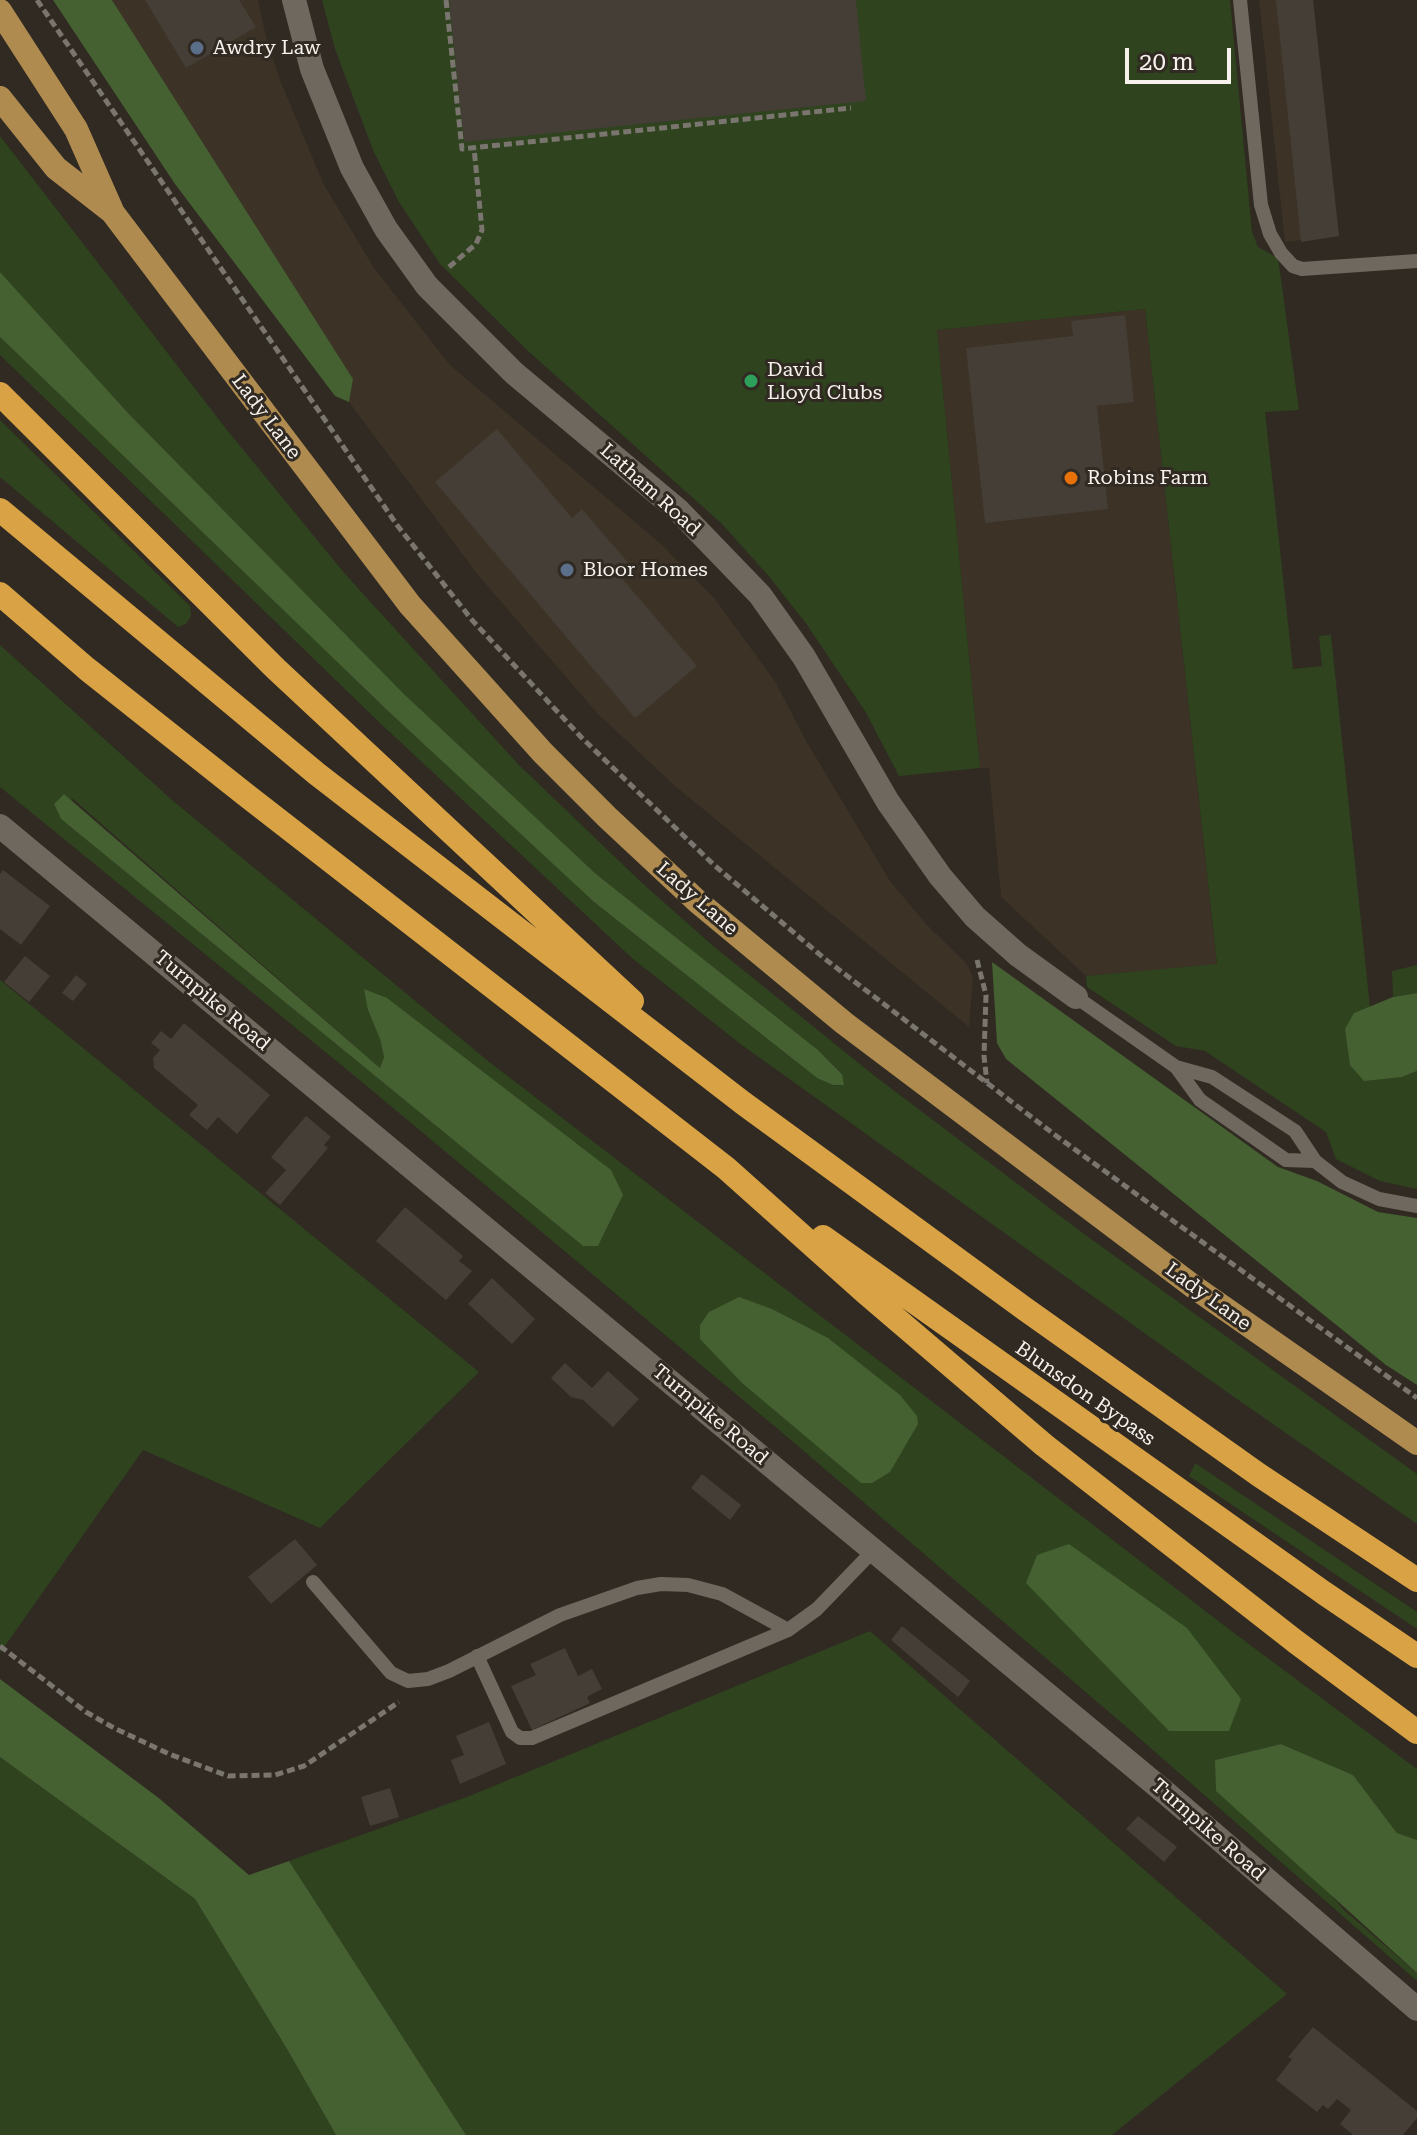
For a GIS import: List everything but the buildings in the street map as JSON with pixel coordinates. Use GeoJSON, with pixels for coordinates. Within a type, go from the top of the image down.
{"type":"FeatureCollection","features":[{"type":"Feature","properties":{"kind":"highway"},"geometry":{"type":"LineString","coordinates":[[0,394],[276,669],[743,1103]]}},
{"type":"Feature","properties":{"kind":"highway"},"geometry":{"type":"LineString","coordinates":[[0,510],[317,774],[743,1103]]}},
{"type":"Feature","properties":{"kind":"highway"},"geometry":{"type":"LineString","coordinates":[[0,594],[87,669],[726,1168],[1044,1445],[1296,1642],[1417,1732]]}},
{"type":"Feature","properties":{"kind":"highway","name":"Blunsdon Bypass"},"geometry":{"type":"LineString","coordinates":[[743,1103],[1194,1429],[1417,1580]]}},
{"type":"Feature","properties":{"kind":"highway","name":"Blunsdon Bypass"},"geometry":{"type":"LineString","coordinates":[[726,1168],[1417,1656]]}},
{"type":"Feature","properties":{"kind":"main road","name":"Lady Lane"},"geometry":{"type":"LineString","coordinates":[[0,11],[76,129],[113,213],[410,605],[508,716],[638,847],[698,902],[844,1023],[1207,1297],[1417,1443]]}},
{"type":"Feature","properties":{"kind":"main road","name":"Lady Lane"},"geometry":{"type":"LineString","coordinates":[[0,98],[56,168],[113,213]]}},
{"type":"Feature","properties":{"kind":"street","name":"Latham Road"},"geometry":{"type":"LineString","coordinates":[[294,0],[312,69],[352,168],[386,229],[427,286],[514,373],[679,511],[760,595],[804,657],[888,802],[940,876],[986,927],[1018,955],[1076,997]]}},
{"type":"Feature","properties":{"kind":"street","name":"Turnpike Road"},"geometry":{"type":"LineString","coordinates":[[0,826],[1167,1794],[1417,2009]]}},
{"type":"Feature","properties":{"kind":"lane"},"geometry":{"type":"LineString","coordinates":[[1240,0],[1261,205],[1270,234],[1281,253],[1293,266],[1302,269],[1417,261]]}},
{"type":"Feature","properties":{"kind":"lane"},"geometry":{"type":"LineString","coordinates":[[1076,997],[1176,1067],[1200,1100],[1286,1160],[1315,1161]]}},
{"type":"Feature","properties":{"kind":"lane"},"geometry":{"type":"LineString","coordinates":[[1176,1067],[1212,1077],[1295,1131],[1315,1161],[1342,1182],[1379,1199],[1417,1206]]}},
{"type":"Feature","properties":{"kind":"lane"},"geometry":{"type":"LineString","coordinates":[[477,1656],[512,1732],[520,1738],[532,1738],[788,1630],[817,1609],[873,1551]]}},
{"type":"Feature","properties":{"kind":"lane"},"geometry":{"type":"LineString","coordinates":[[313,1582],[391,1673],[408,1681],[428,1679],[560,1615],[637,1588],[661,1584],[688,1585],[722,1594],[788,1630]]}},
{"type":"Feature","properties":{"kind":"path"},"geometry":{"type":"LineString","coordinates":[[37,0],[397,525],[472,620],[582,738],[714,865],[825,959],[1272,1295],[1417,1398]]}},
{"type":"Feature","properties":{"kind":"path"},"geometry":{"type":"LineString","coordinates":[[446,0],[462,149],[851,108]]}},
{"type":"Feature","properties":{"kind":"path"},"geometry":{"type":"LineString","coordinates":[[427,286],[476,244],[482,230],[474,148]]}},
{"type":"Feature","properties":{"kind":"path"},"geometry":{"type":"LineString","coordinates":[[969,950],[978,961],[986,995],[984,1056],[987,1083]]}},
{"type":"Feature","properties":{"kind":"path"},"geometry":{"type":"LineString","coordinates":[[0,1646],[86,1712],[114,1728],[169,1754],[228,1776],[275,1775],[304,1766],[428,1679]]}},
{"type":"Feature","properties":{"kind":"shaded area"},"geometry":{"type":"Polygon","coordinates":[[[112,0],[258,0],[280,80],[324,185],[374,268],[450,365],[661,544],[715,599],[776,683],[805,739],[890,881],[927,925],[966,963],[973,977],[969,1027],[675,786],[597,713],[478,575],[349,402],[352,379],[112,0]]]}},
{"type":"Feature","properties":{"kind":"shaded area"},"geometry":{"type":"Polygon","coordinates":[[[1259,0],[1313,0],[1339,236],[1285,242],[1259,0]]]}},
{"type":"Feature","properties":{"kind":"shaded area"},"geometry":{"type":"Polygon","coordinates":[[[1145,309],[1217,965],[1086,976],[1001,897],[989,768],[980,768],[937,330],[1145,309]]]}},
{"type":"Feature","properties":{"kind":"green space"},"geometry":{"type":"Polygon","coordinates":[[[53,0],[112,0],[353,379],[349,402],[335,396],[175,184],[53,0]]]}},
{"type":"Feature","properties":{"kind":"green space"},"geometry":{"type":"Polygon","coordinates":[[[322,0],[1230,0],[1252,232],[1258,247],[1278,258],[1299,410],[1265,412],[1293,669],[1322,666],[1319,636],[1331,635],[1370,1007],[1354,1013],[1402,1077],[1417,1071],[1417,1189],[1380,1181],[1336,1159],[1326,1132],[1205,1051],[1176,1046],[1087,987],[1086,976],[1217,964],[1145,309],[937,330],[980,768],[899,776],[865,711],[805,622],[767,574],[721,523],[527,350],[440,264],[399,202],[373,150],[335,49],[322,0]]]}},
{"type":"Feature","properties":{"kind":"green space"},"geometry":{"type":"Polygon","coordinates":[[[0,136],[227,430],[345,574],[518,764],[712,945],[876,1077],[1080,1231],[1417,1474],[1417,1524],[739,1043],[632,958],[380,723],[0,355],[0,337],[388,711],[594,902],[817,1078],[839,1086],[842,1073],[818,1050],[596,874],[403,693],[129,414],[0,272],[0,136]]]}},
{"type":"Feature","properties":{"kind":"green space"},"geometry":{"type":"Polygon","coordinates":[[[0,272],[129,414],[403,693],[596,874],[818,1050],[842,1074],[844,1085],[833,1085],[817,1078],[594,902],[388,711],[0,337],[0,272]]]}},
{"type":"Feature","properties":{"kind":"green space"},"geometry":{"type":"Polygon","coordinates":[[[0,420],[190,606],[191,616],[186,624],[178,627],[0,477],[0,420]]]}},
{"type":"Feature","properties":{"kind":"green space"},"geometry":{"type":"Polygon","coordinates":[[[0,645],[172,800],[488,1061],[1238,1636],[1417,1769],[1417,1840],[1397,1833],[1353,1775],[1281,1744],[1215,1760],[1344,1910],[1417,1973],[1417,1981],[785,1435],[356,1077],[0,787],[0,645]],[[73,799],[54,804],[61,819],[583,1246],[598,1246],[623,1195],[368,1010],[380,1038],[384,1057],[381,1069],[73,799]]]}},
{"type":"Feature","properties":{"kind":"green space"},"geometry":{"type":"Polygon","coordinates":[[[64,794],[380,1068],[384,1057],[364,989],[387,998],[611,1170],[623,1195],[598,1246],[583,1246],[61,819],[54,804],[64,794]]]}},
{"type":"Feature","properties":{"kind":"green space"},"geometry":{"type":"Polygon","coordinates":[[[992,962],[1278,1167],[1317,1181],[1378,1212],[1417,1218],[1417,1385],[1386,1365],[1006,1059],[997,1043],[992,962]]]}},
{"type":"Feature","properties":{"kind":"green space"},"geometry":{"type":"Polygon","coordinates":[[[1417,965],[1417,993],[1393,997],[1392,971],[1417,965]]]}},
{"type":"Feature","properties":{"kind":"green space"},"geometry":{"type":"Polygon","coordinates":[[[0,980],[479,1372],[320,1528],[143,1450],[0,1653],[0,980]]]}},
{"type":"Feature","properties":{"kind":"green space"},"geometry":{"type":"Polygon","coordinates":[[[1417,993],[1417,1071],[1402,1077],[1364,1081],[1350,1065],[1345,1029],[1354,1013],[1393,997],[1417,993]]]}},
{"type":"Feature","properties":{"kind":"green space"},"geometry":{"type":"Polygon","coordinates":[[[739,1297],[772,1309],[828,1338],[900,1395],[917,1416],[918,1424],[890,1472],[872,1483],[861,1483],[742,1383],[700,1339],[700,1325],[709,1312],[739,1297]]]}},
{"type":"Feature","properties":{"kind":"green space"},"geometry":{"type":"Polygon","coordinates":[[[1195,1463],[1417,1612],[1417,1629],[1189,1476],[1195,1463]]]}},
{"type":"Feature","properties":{"kind":"green space"},"geometry":{"type":"Polygon","coordinates":[[[1069,1544],[1187,1628],[1241,1699],[1229,1731],[1169,1731],[1026,1583],[1037,1555],[1069,1544]]]}},
{"type":"Feature","properties":{"kind":"green space"},"geometry":{"type":"Polygon","coordinates":[[[870,1631],[1287,1994],[1112,2135],[466,2135],[289,1861],[467,1797],[870,1631]]]}},
{"type":"Feature","properties":{"kind":"green space"},"geometry":{"type":"Polygon","coordinates":[[[0,1679],[160,1799],[249,1875],[289,1861],[466,2135],[336,2135],[195,1899],[0,1757],[0,1679]]]}},
{"type":"Feature","properties":{"kind":"green space"},"geometry":{"type":"Polygon","coordinates":[[[1281,1744],[1353,1775],[1397,1833],[1417,1840],[1417,1973],[1216,1791],[1215,1760],[1281,1744]]]}},
{"type":"Feature","properties":{"kind":"green space"},"geometry":{"type":"Polygon","coordinates":[[[0,1757],[195,1899],[336,2135],[0,2135],[0,1757]]]}},
{"type":"Feature","properties":{"kind":"place","name":"Awdry Law"},"geometry":{"type":"Point","coordinates":[197,48]}},
{"type":"Feature","properties":{"kind":"place","name":"David Lloyd Clubs"},"geometry":{"type":"Point","coordinates":[751,381]}},
{"type":"Feature","properties":{"kind":"place","name":"Robins Farm"},"geometry":{"type":"Point","coordinates":[1071,478]}},
{"type":"Feature","properties":{"kind":"place","name":"Bloor Homes"},"geometry":{"type":"Point","coordinates":[567,570]}}]}
